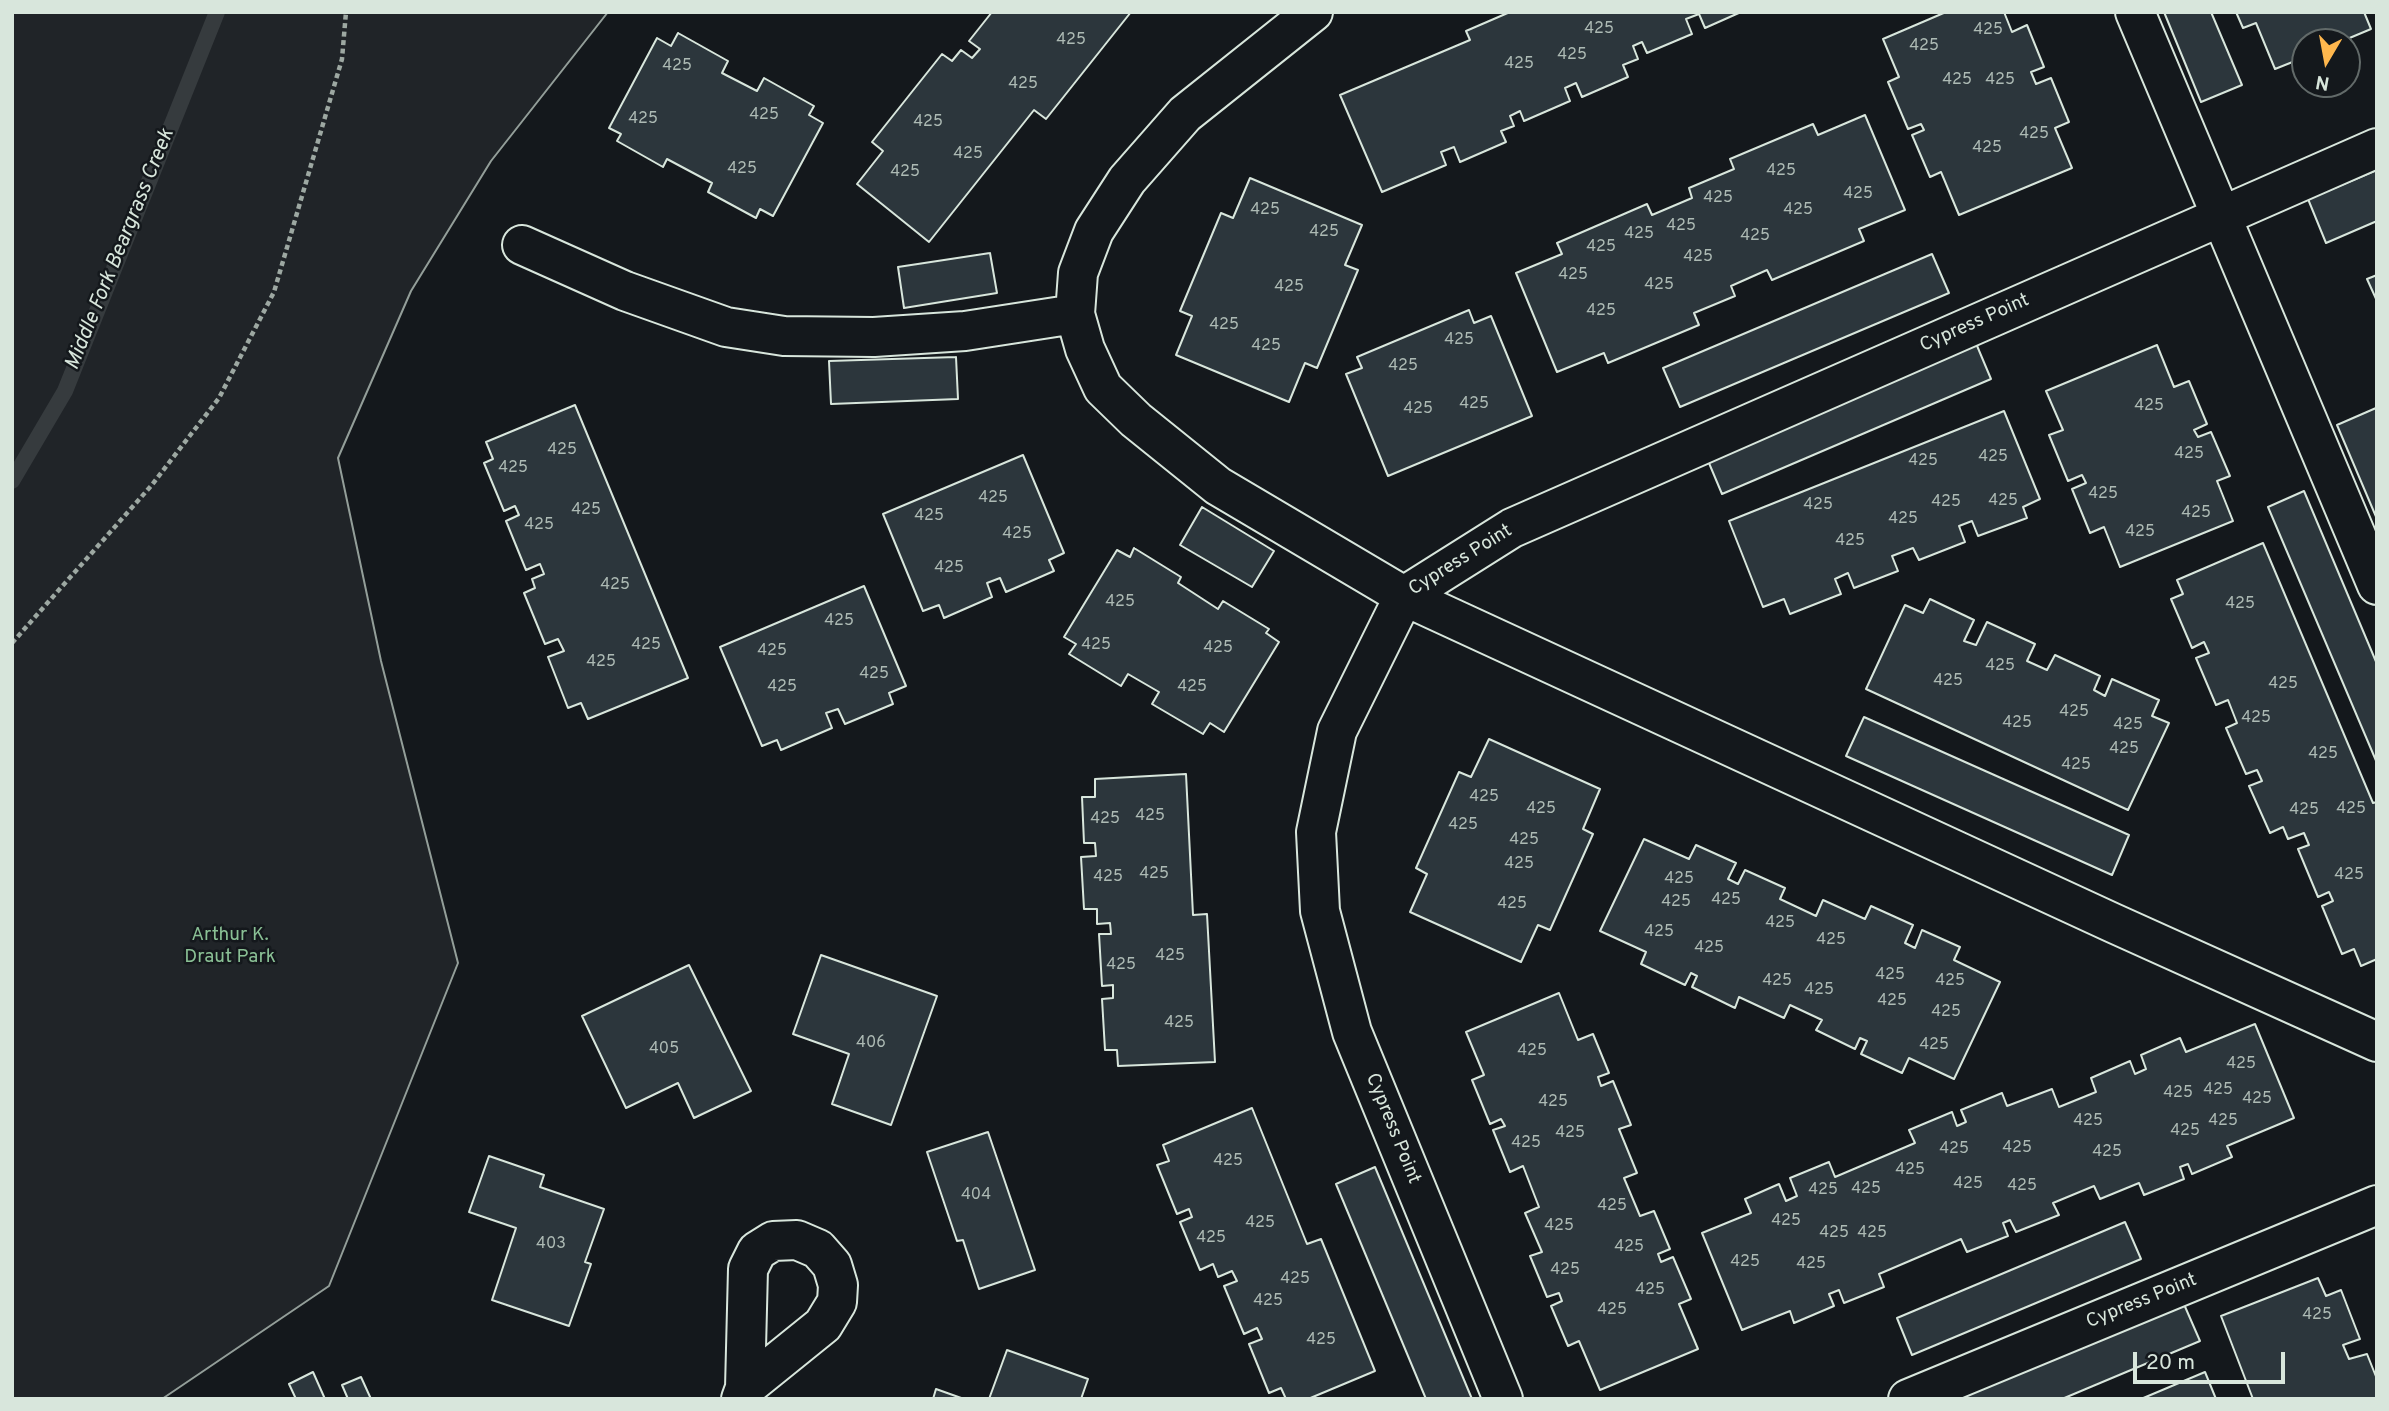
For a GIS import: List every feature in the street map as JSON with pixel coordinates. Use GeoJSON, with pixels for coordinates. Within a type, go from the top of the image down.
{"type":"FeatureCollection","features":[{"type":"Feature","properties":{"kind":"street"},"geometry":{"type":"LineString","coordinates":[[1313,12],[1185,114],[1127,180],[1094,232],[1078,273],[1075,314],[1085,349],[1103,388],[1136,420],[1218,486],[1404,596],[2075,906],[2377,1042]]}},
{"type":"Feature","properties":{"kind":"street"},"geometry":{"type":"LineString","coordinates":[[2135,12],[2377,586]]}},
{"type":"Feature","properties":{"kind":"street","name":"Cypress Point"},"geometry":{"type":"LineString","coordinates":[[1503,1399],[1352,1032],[1320,911],[1316,832],[1337,731],[1404,596],[1512,528],[2377,148]]}},
{"type":"Feature","properties":{"kind":"street"},"geometry":{"type":"LineString","coordinates":[[522,245],[625,291],[726,327],[784,336],[874,337],[965,331],[1075,314]]}},
{"type":"Feature","properties":{"kind":"street","name":"Cypress Point"},"geometry":{"type":"LineString","coordinates":[[1908,1399],[2377,1205]]}},
{"type":"Feature","properties":{"kind":"path"},"geometry":{"type":"LineString","coordinates":[[12,643],[151,486],[219,398],[274,292],[342,60],[346,12]]}},
{"type":"Feature","properties":{"kind":"green space","name":"Arthur K. Draut Park"},"geometry":{"type":"Polygon","coordinates":[[[12,12],[608,12],[491,161],[411,291],[338,458],[381,661],[458,963],[329,1286],[162,1399],[12,1399],[12,12]]]}},
{"type":"Feature","properties":{"kind":"building"},"geometry":{"type":"Polygon","coordinates":[[[992,12],[1131,12],[1046,119],[1034,110],[929,242],[857,184],[883,151],[872,142],[942,54],[952,61],[961,50],[972,58],[980,49],[969,41],[992,12]]]}},
{"type":"Feature","properties":{"kind":"building"},"geometry":{"type":"Polygon","coordinates":[[[1510,12],[1741,12],[1705,28],[1699,14],[1686,19],[1692,34],[1647,53],[1642,42],[1633,46],[1638,59],[1623,65],[1628,77],[1582,97],[1576,83],[1565,88],[1570,101],[1524,121],[1520,111],[1510,116],[1514,126],[1501,131],[1506,142],[1460,162],[1454,147],[1441,152],[1446,165],[1382,192],[1340,95],[1470,40],[1466,31],[1510,12]]]}},
{"type":"Feature","properties":{"kind":"building"},"geometry":{"type":"Polygon","coordinates":[[[1946,12],[2004,12],[2012,32],[2027,25],[2044,67],[2031,72],[2036,84],[2051,78],[2069,122],[2055,128],[2072,168],[1959,215],[1941,172],[1930,177],[1912,135],[1924,130],[1921,124],[1908,129],[1888,82],[1899,77],[1883,39],[1946,12]]]}},
{"type":"Feature","properties":{"kind":"building"},"geometry":{"type":"Polygon","coordinates":[[[2164,12],[2211,12],[2242,85],[2201,102],[2164,12]]]}},
{"type":"Feature","properties":{"kind":"building"},"geometry":{"type":"Polygon","coordinates":[[[2236,12],[2364,12],[2371,29],[2361,33],[2361,28],[2291,28],[2291,63],[2275,69],[2256,23],[2243,28],[2236,12]]]}},
{"type":"Feature","properties":{"kind":"building"},"geometry":{"type":"Polygon","coordinates":[[[678,33],[728,61],[722,73],[757,91],[764,78],[814,106],[809,115],[823,123],[773,216],[760,209],[756,218],[708,192],[712,183],[667,159],[663,167],[617,141],[621,134],[609,128],[657,38],[671,46],[678,33]]]}},
{"type":"Feature","properties":{"kind":"building"},"geometry":{"type":"Polygon","coordinates":[[[1865,115],[1905,210],[1859,229],[1864,241],[1772,280],[1767,270],[1731,286],[1735,296],[1694,313],[1699,325],[1608,363],[1604,353],[1557,372],[1516,273],[1562,254],[1557,243],[1647,204],[1652,215],[1692,198],[1689,188],[1734,169],[1730,159],[1813,124],[1818,135],[1865,115]]]}},
{"type":"Feature","properties":{"kind":"building"},"geometry":{"type":"Polygon","coordinates":[[[2377,170],[2377,221],[2326,243],[2308,199],[2377,170]]]}},
{"type":"Feature","properties":{"kind":"building"},"geometry":{"type":"Polygon","coordinates":[[[1250,178],[1362,225],[1345,265],[1358,270],[1317,368],[1305,363],[1289,402],[1176,355],[1192,316],[1180,311],[1221,213],[1233,218],[1250,178]]]}},
{"type":"Feature","properties":{"kind":"building"},"geometry":{"type":"Polygon","coordinates":[[[990,253],[997,293],[904,308],[898,267],[990,253]]]}},
{"type":"Feature","properties":{"kind":"building"},"geometry":{"type":"Polygon","coordinates":[[[1932,254],[1949,293],[1680,407],[1663,368],[1932,254]]]}},
{"type":"Feature","properties":{"kind":"building"},"geometry":{"type":"Polygon","coordinates":[[[2377,275],[2377,301],[2367,279],[2377,275]]]}},
{"type":"Feature","properties":{"kind":"building"},"geometry":{"type":"Polygon","coordinates":[[[1469,310],[1474,323],[1491,316],[1532,416],[1388,476],[1346,374],[1362,368],[1357,357],[1469,310]]]}},
{"type":"Feature","properties":{"kind":"building"},"geometry":{"type":"Polygon","coordinates":[[[1975,341],[1991,379],[1722,494],[1706,456],[1975,341]]]}},
{"type":"Feature","properties":{"kind":"building"},"geometry":{"type":"Polygon","coordinates":[[[2157,345],[2174,387],[2189,381],[2207,424],[2194,430],[2198,437],[2211,432],[2230,476],[2217,481],[2233,521],[2120,567],[2104,527],[2090,533],[2072,489],[2086,483],[2082,475],[2068,481],[2049,435],[2063,430],[2046,391],[2157,345]]]}},
{"type":"Feature","properties":{"kind":"building"},"geometry":{"type":"Polygon","coordinates":[[[956,357],[958,399],[831,404],[829,361],[956,357]]]}},
{"type":"Feature","properties":{"kind":"building"},"geometry":{"type":"Polygon","coordinates":[[[575,405],[688,678],[588,719],[581,703],[568,708],[548,657],[564,651],[558,639],[545,644],[524,593],[535,588],[532,579],[544,574],[540,564],[526,570],[506,521],[519,515],[515,506],[504,511],[484,463],[493,459],[486,442],[575,405]]]}},
{"type":"Feature","properties":{"kind":"building"},"geometry":{"type":"Polygon","coordinates":[[[2377,409],[2377,519],[2337,425],[2377,409]]]}},
{"type":"Feature","properties":{"kind":"building"},"geometry":{"type":"Polygon","coordinates":[[[2004,411],[2040,499],[2023,507],[2027,518],[1978,536],[1972,521],[1959,526],[1965,542],[1919,560],[1913,548],[1892,556],[1898,571],[1854,588],[1848,573],[1835,579],[1841,594],[1790,614],[1784,599],[1763,607],[1729,521],[2004,411]]]}},
{"type":"Feature","properties":{"kind":"building"},"geometry":{"type":"Polygon","coordinates":[[[1023,455],[1064,553],[1049,560],[1054,571],[1006,592],[1000,578],[987,583],[992,597],[944,618],[939,605],[923,611],[883,514],[1023,455]]]}},
{"type":"Feature","properties":{"kind":"building"},"geometry":{"type":"Polygon","coordinates":[[[2304,491],[2377,664],[2377,763],[2268,507],[2304,491]]]}},
{"type":"Feature","properties":{"kind":"building"},"geometry":{"type":"Polygon","coordinates":[[[1202,507],[1274,551],[1252,587],[1180,545],[1202,507]]]}},
{"type":"Feature","properties":{"kind":"building"},"geometry":{"type":"Polygon","coordinates":[[[2263,543],[2373,803],[2377,802],[2377,959],[2361,966],[2354,949],[2342,954],[2322,906],[2333,901],[2329,892],[2318,897],[2298,849],[2309,845],[2304,833],[2288,839],[2283,827],[2270,833],[2249,786],[2262,781],[2257,770],[2246,774],[2226,728],[2237,723],[2228,700],[2216,705],[2196,658],[2209,653],[2204,642],[2192,648],[2171,599],[2183,594],[2177,580],[2263,543]]]}},
{"type":"Feature","properties":{"kind":"building"},"geometry":{"type":"Polygon","coordinates":[[[1134,548],[1181,577],[1178,583],[1218,609],[1223,601],[1269,629],[1266,633],[1279,642],[1224,732],[1210,723],[1203,734],[1152,704],[1159,692],[1128,674],[1121,686],[1069,654],[1076,644],[1064,637],[1117,550],[1130,557],[1134,548]]]}},
{"type":"Feature","properties":{"kind":"building"},"geometry":{"type":"Polygon","coordinates":[[[864,586],[906,686],[889,693],[893,704],[845,724],[838,709],[826,713],[832,728],[781,750],[777,740],[762,746],[720,647],[864,586]]]}},
{"type":"Feature","properties":{"kind":"building"},"geometry":{"type":"Polygon","coordinates":[[[1930,599],[1974,620],[1964,641],[1976,645],[1987,622],[2035,644],[2027,661],[2047,670],[2055,655],[2100,676],[2094,690],[2105,696],[2112,679],[2159,700],[2152,716],[2169,723],[2128,810],[1866,689],[1905,605],[1923,613],[1930,599]]]}},
{"type":"Feature","properties":{"kind":"building"},"geometry":{"type":"Polygon","coordinates":[[[1864,717],[2129,835],[2112,875],[1846,756],[1864,717]]]}},
{"type":"Feature","properties":{"kind":"building"},"geometry":{"type":"Polygon","coordinates":[[[1489,739],[1600,789],[1583,829],[1593,834],[1550,930],[1538,925],[1521,962],[1410,912],[1427,874],[1416,868],[1459,772],[1471,777],[1489,739]]]}},
{"type":"Feature","properties":{"kind":"building"},"geometry":{"type":"Polygon","coordinates":[[[1186,774],[1193,915],[1207,914],[1215,1062],[1118,1066],[1117,1050],[1105,1050],[1102,999],[1113,998],[1113,985],[1102,986],[1099,934],[1111,934],[1110,923],[1097,924],[1097,909],[1084,909],[1081,857],[1096,856],[1095,843],[1084,843],[1082,797],[1095,797],[1095,779],[1186,774]]]}},
{"type":"Feature","properties":{"kind":"building"},"geometry":{"type":"Polygon","coordinates":[[[1644,839],[1689,859],[1696,845],[1736,863],[1728,879],[1738,884],[1745,870],[1785,888],[1780,899],[1816,916],[1823,900],[1865,919],[1871,906],[1913,925],[1905,943],[1915,948],[1922,930],[1960,947],[1954,960],[2000,982],[1954,1079],[1909,1058],[1902,1073],[1861,1054],[1867,1041],[1860,1038],[1855,1049],[1816,1030],[1822,1020],[1790,1005],[1784,1018],[1739,997],[1735,1008],[1692,987],[1697,976],[1691,973],[1685,985],[1641,964],[1646,952],[1600,931],[1644,839]]]}},
{"type":"Feature","properties":{"kind":"building"},"geometry":{"type":"Polygon","coordinates":[[[821,955],[937,996],[891,1125],[832,1104],[849,1054],[793,1034],[821,955]]]}},
{"type":"Feature","properties":{"kind":"building"},"geometry":{"type":"Polygon","coordinates":[[[689,965],[751,1091],[694,1118],[678,1083],[626,1108],[582,1016],[689,965]]]}},
{"type":"Feature","properties":{"kind":"building"},"geometry":{"type":"Polygon","coordinates":[[[1559,993],[1578,1040],[1593,1034],[1609,1073],[1598,1077],[1601,1086],[1613,1081],[1631,1125],[1619,1129],[1637,1173],[1624,1178],[1640,1216],[1654,1211],[1670,1249],[1658,1254],[1661,1262],[1673,1257],[1691,1299],[1679,1304],[1698,1349],[1600,1390],[1579,1341],[1568,1346],[1551,1306],[1562,1301],[1559,1293],[1547,1297],[1530,1256],[1542,1252],[1525,1213],[1539,1207],[1523,1166],[1510,1172],[1493,1130],[1505,1126],[1501,1119],[1490,1124],[1472,1080],[1484,1075],[1466,1032],[1559,993]]]}},
{"type":"Feature","properties":{"kind":"building"},"geometry":{"type":"Polygon","coordinates":[[[2255,1024],[2294,1118],[2227,1146],[2232,1157],[2192,1174],[2188,1164],[2180,1167],[2184,1179],[2144,1195],[2139,1183],[2100,1199],[2094,1186],[2053,1203],[2059,1215],[2016,1232],[2010,1220],[2003,1223],[2008,1236],[1967,1252],[1961,1239],[1879,1274],[1884,1287],[1844,1303],[1839,1290],[1829,1294],[1834,1306],[1794,1323],[1790,1311],[1742,1330],[1702,1233],[1751,1213],[1745,1199],[1779,1184],[1786,1201],[1797,1196],[1790,1178],[1829,1162],[1835,1177],[1915,1143],[1909,1130],[1952,1112],[1957,1126],[1966,1122],[1961,1110],[2002,1093],[2007,1106],[2052,1089],[2059,1107],[2096,1092],[2091,1078],[2130,1061],[2135,1074],[2146,1069],[2141,1055],[2180,1038],[2186,1052],[2255,1024]]]}},
{"type":"Feature","properties":{"kind":"building"},"geometry":{"type":"Polygon","coordinates":[[[1252,1108],[1307,1244],[1321,1239],[1375,1371],[1308,1399],[1286,1399],[1281,1388],[1269,1393],[1249,1344],[1262,1339],[1257,1328],[1244,1334],[1224,1286],[1237,1281],[1232,1271],[1218,1277],[1213,1264],[1200,1270],[1180,1222],[1192,1217],[1189,1209],[1177,1214],[1157,1165],[1169,1161],[1163,1145],[1252,1108]]]}},
{"type":"Feature","properties":{"kind":"building"},"geometry":{"type":"Polygon","coordinates":[[[988,1132],[1035,1270],[979,1289],[963,1240],[957,1241],[927,1152],[988,1132]]]}},
{"type":"Feature","properties":{"kind":"building"},"geometry":{"type":"Polygon","coordinates":[[[489,1156],[544,1175],[540,1187],[604,1209],[585,1262],[591,1264],[569,1326],[492,1300],[516,1228],[469,1212],[489,1156]]]}},
{"type":"Feature","properties":{"kind":"building"},"geometry":{"type":"Polygon","coordinates":[[[1375,1167],[1472,1399],[1426,1399],[1336,1184],[1375,1167]]]}},
{"type":"Feature","properties":{"kind":"building"},"geometry":{"type":"Polygon","coordinates":[[[2125,1222],[2141,1259],[1912,1355],[1897,1318],[2125,1222]]]}},
{"type":"Feature","properties":{"kind":"building"},"geometry":{"type":"Polygon","coordinates":[[[2318,1278],[2326,1296],[2341,1290],[2360,1339],[2343,1345],[2349,1359],[2367,1354],[2377,1379],[2377,1399],[2253,1399],[2221,1316],[2318,1278]]]}},
{"type":"Feature","properties":{"kind":"building"},"geometry":{"type":"Polygon","coordinates":[[[2183,1302],[2200,1341],[2062,1399],[1951,1399],[2183,1302]]]}},
{"type":"Feature","properties":{"kind":"building"},"geometry":{"type":"Polygon","coordinates":[[[1007,1350],[1088,1379],[1081,1399],[989,1399],[1007,1350]]]}},
{"type":"Feature","properties":{"kind":"building"},"geometry":{"type":"Polygon","coordinates":[[[313,1372],[325,1399],[296,1399],[289,1384],[313,1372]]]}},
{"type":"Feature","properties":{"kind":"building"},"geometry":{"type":"Polygon","coordinates":[[[2205,1372],[2216,1399],[2141,1399],[2205,1372]]]}},
{"type":"Feature","properties":{"kind":"building"},"geometry":{"type":"Polygon","coordinates":[[[361,1377],[371,1399],[348,1399],[342,1385],[361,1377]]]}},
{"type":"Feature","properties":{"kind":"building"},"geometry":{"type":"Polygon","coordinates":[[[936,1389],[964,1399],[933,1399],[936,1389]]]}},
{"type":"Feature","properties":{"kind":"waterway","name":"Middle Fork Beargrass Creek"},"geometry":{"type":"LineString","coordinates":[[12,481],[65,391],[217,12]]}}]}
